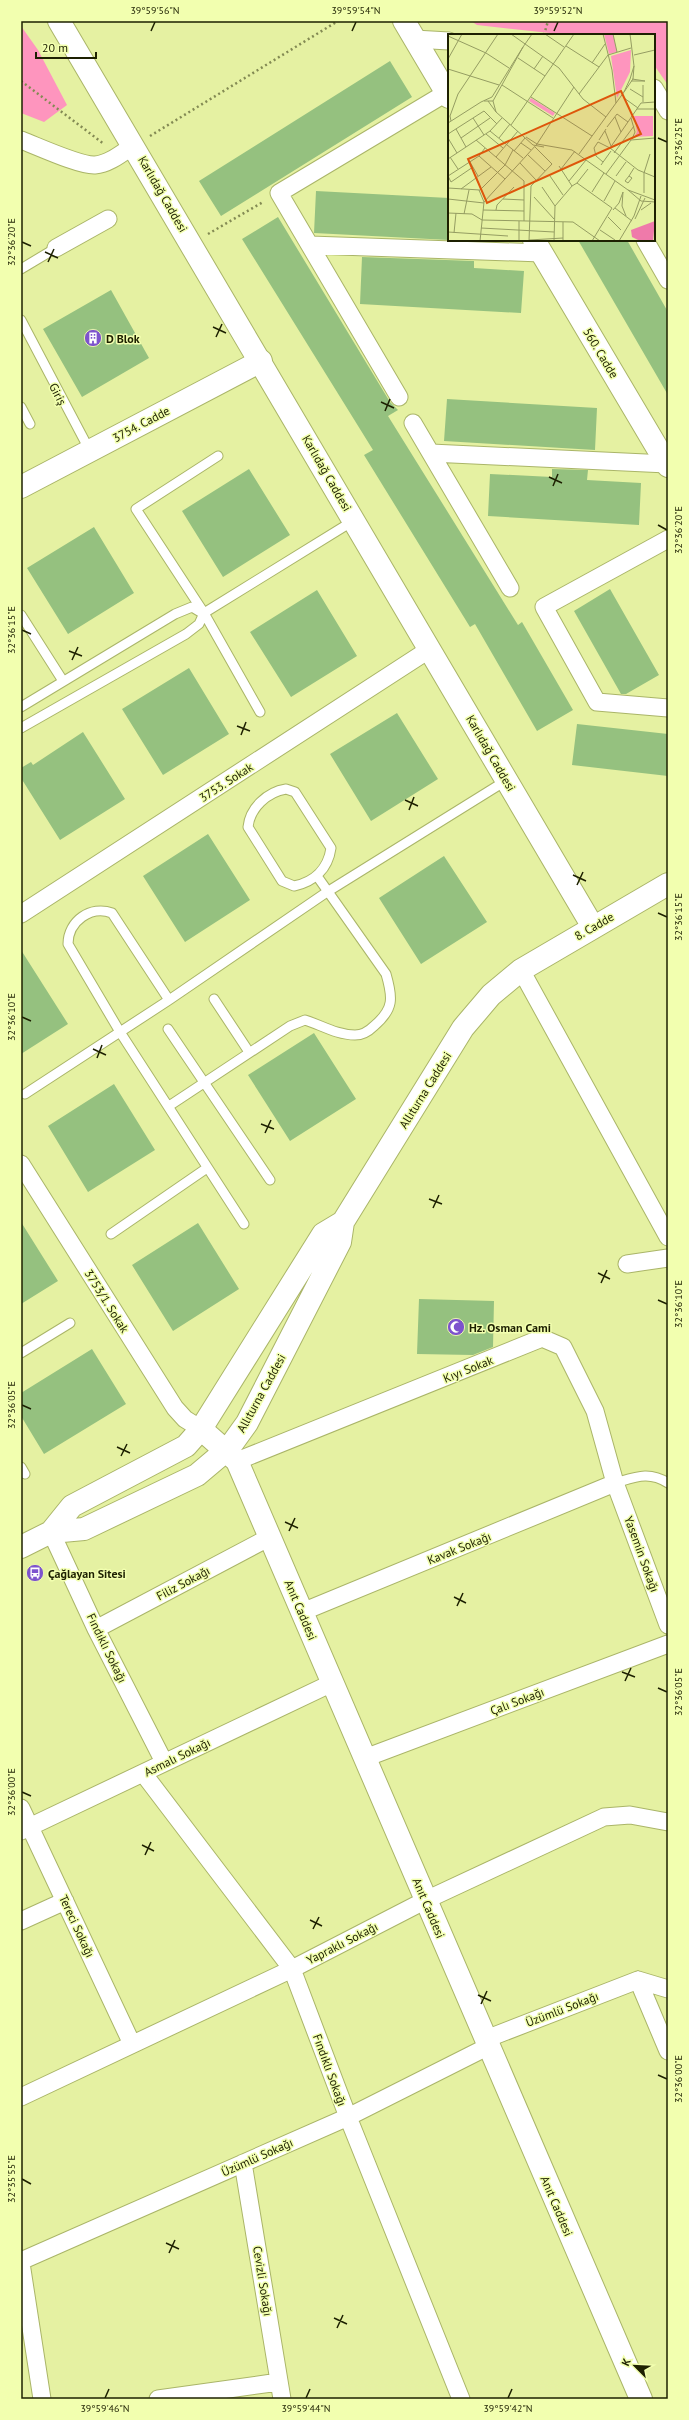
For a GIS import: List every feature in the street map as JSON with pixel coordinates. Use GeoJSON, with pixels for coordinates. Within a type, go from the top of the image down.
{"type":"FeatureCollection","features":[{"type":"Feature","properties":{"kind":"main road","name":"Karlıdağ Caddesi"},"geometry":{"type":"LineString","coordinates":[[59,21],[126,150],[192,244],[593,927]]}},
{"type":"Feature","properties":{"kind":"main road"},"geometry":{"type":"LineString","coordinates":[[409,30],[448,95]]}},
{"type":"Feature","properties":{"kind":"main road","name":"560. Cadde"},"geometry":{"type":"LineString","coordinates":[[538,247],[668,465]]}},
{"type":"Feature","properties":{"kind":"main road","name":"3754. Cadde"},"geometry":{"type":"LineString","coordinates":[[21,488],[261,361]]}},
{"type":"Feature","properties":{"kind":"main road","name":"8. Cadde"},"geometry":{"type":"LineString","coordinates":[[521,970],[668,884]]}},
{"type":"Feature","properties":{"kind":"main road","name":"Allıturna Caddesi"},"geometry":{"type":"LineString","coordinates":[[21,1548],[51,1532],[84,1529],[197,1475],[231,1456],[340,1242],[343,1222],[463,1028],[491,995],[521,970]]}},
{"type":"Feature","properties":{"kind":"main road","name":"Allıturna Caddesi"},"geometry":{"type":"LineString","coordinates":[[51,1532],[72,1506],[186,1446],[201,1429],[323,1234],[343,1222]]}},
{"type":"Feature","properties":{"kind":"main road","name":"Anıt Caddesi"},"geometry":{"type":"LineString","coordinates":[[201,1429],[231,1456],[270,1537],[641,2399]]}},
{"type":"Feature","properties":{"kind":"street"},"geometry":{"type":"LineString","coordinates":[[409,30],[448,41]]}},
{"type":"Feature","properties":{"kind":"street"},"geometry":{"type":"LineString","coordinates":[[655,90],[668,111]]}},
{"type":"Feature","properties":{"kind":"street"},"geometry":{"type":"LineString","coordinates":[[399,397],[279,193],[448,95]]}},
{"type":"Feature","properties":{"kind":"street"},"geometry":{"type":"LineString","coordinates":[[21,140],[94,165],[108,162],[126,150]]}},
{"type":"Feature","properties":{"kind":"street"},"geometry":{"type":"LineString","coordinates":[[56,248],[108,219]]}},
{"type":"Feature","properties":{"kind":"street"},"geometry":{"type":"LineString","coordinates":[[646,241],[668,280]]}},
{"type":"Feature","properties":{"kind":"street"},"geometry":{"type":"LineString","coordinates":[[310,245],[538,247]]}},
{"type":"Feature","properties":{"kind":"street"},"geometry":{"type":"LineString","coordinates":[[414,423],[510,588]]}},
{"type":"Feature","properties":{"kind":"street"},"geometry":{"type":"LineString","coordinates":[[431,453],[668,465]]}},
{"type":"Feature","properties":{"kind":"street"},"geometry":{"type":"LineString","coordinates":[[668,539],[544,607],[597,702],[668,708]]}},
{"type":"Feature","properties":{"kind":"street","name":"3753. Sokak"},"geometry":{"type":"LineString","coordinates":[[21,914],[430,649]]}},
{"type":"Feature","properties":{"kind":"street"},"geometry":{"type":"LineString","coordinates":[[521,970],[668,1237]]}},
{"type":"Feature","properties":{"kind":"street","name":"3753/1. Sokak"},"geometry":{"type":"LineString","coordinates":[[21,1164],[175,1408],[184,1420],[201,1429]]}},
{"type":"Feature","properties":{"kind":"street"},"geometry":{"type":"LineString","coordinates":[[627,1264],[668,1258]]}},
{"type":"Feature","properties":{"kind":"street","name":"Kıyı Sokak"},"geometry":{"type":"LineString","coordinates":[[231,1456],[542,1338],[563,1347],[567,1354],[595,1411],[615,1483]]}},
{"type":"Feature","properties":{"kind":"street","name":"Kavak Sokağı"},"geometry":{"type":"LineString","coordinates":[[302,1612],[615,1483]]}},
{"type":"Feature","properties":{"kind":"street","name":"Yasemin Sokağı"},"geometry":{"type":"LineString","coordinates":[[615,1483],[668,1625]]}},
{"type":"Feature","properties":{"kind":"street","name":"Fındıklı Sokağı"},"geometry":{"type":"LineString","coordinates":[[51,1532],[96,1629],[164,1762]]}},
{"type":"Feature","properties":{"kind":"street","name":"Filiz Sokağı"},"geometry":{"type":"LineString","coordinates":[[96,1629],[270,1537]]}},
{"type":"Feature","properties":{"kind":"street","name":"Çalı Sokağı"},"geometry":{"type":"LineString","coordinates":[[365,1758],[668,1644]]}},
{"type":"Feature","properties":{"kind":"street","name":"Asmalı Sokağı"},"geometry":{"type":"LineString","coordinates":[[25,1829],[332,1683]]}},
{"type":"Feature","properties":{"kind":"street","name":"Fındıklı Sokağı"},"geometry":{"type":"LineString","coordinates":[[143,1773],[292,1969],[348,2117],[461,2399]]}},
{"type":"Feature","properties":{"kind":"street","name":"Tereci Sokağı"},"geometry":{"type":"LineString","coordinates":[[21,1808],[25,1829],[65,1901],[132,2044]]}},
{"type":"Feature","properties":{"kind":"street","name":"Yapraklı Sokağı"},"geometry":{"type":"LineString","coordinates":[[21,2097],[292,1969],[426,1900],[604,1817],[630,1815],[668,1822]]}},
{"type":"Feature","properties":{"kind":"street"},"geometry":{"type":"LineString","coordinates":[[21,1921],[65,1901]]}},
{"type":"Feature","properties":{"kind":"street"},"geometry":{"type":"LineString","coordinates":[[638,1980],[668,1989]]}},
{"type":"Feature","properties":{"kind":"street"},"geometry":{"type":"LineString","coordinates":[[638,1980],[668,2051]]}},
{"type":"Feature","properties":{"kind":"street","name":"Üzümlü Sokağı"},"geometry":{"type":"LineString","coordinates":[[21,2262],[348,2117],[487,2043],[638,1980]]}},
{"type":"Feature","properties":{"kind":"street","name":"Cevizli Sokağı"},"geometry":{"type":"LineString","coordinates":[[243,2163],[282,2399]]}},
{"type":"Feature","properties":{"kind":"street"},"geometry":{"type":"LineString","coordinates":[[21,2262],[42,2399]]}},
{"type":"Feature","properties":{"kind":"street"},"geometry":{"type":"LineString","coordinates":[[158,2399],[279,2382]]}},
{"type":"Feature","properties":{"kind":"lane"},"geometry":{"type":"LineString","coordinates":[[21,269],[56,248]]}},
{"type":"Feature","properties":{"kind":"lane","name":"Giriş"},"geometry":{"type":"LineString","coordinates":[[21,320],[90,451]]}},
{"type":"Feature","properties":{"kind":"lane"},"geometry":{"type":"LineString","coordinates":[[21,407],[30,424]]}},
{"type":"Feature","properties":{"kind":"lane"},"geometry":{"type":"LineString","coordinates":[[218,456],[136,508],[204,613],[260,712]]}},
{"type":"Feature","properties":{"kind":"lane"},"geometry":{"type":"LineString","coordinates":[[21,728],[186,634],[200,624],[204,613],[354,520]]}},
{"type":"Feature","properties":{"kind":"lane"},"geometry":{"type":"LineString","coordinates":[[21,707],[175,614],[192,607],[204,613]]}},
{"type":"Feature","properties":{"kind":"lane"},"geometry":{"type":"LineString","coordinates":[[21,615],[63,681]]}},
{"type":"Feature","properties":{"kind":"lane"},"geometry":{"type":"LineString","coordinates":[[25,1094],[169,1000],[327,892],[507,780]]}},
{"type":"Feature","properties":{"kind":"lane"},"geometry":{"type":"LineString","coordinates":[[278,791],[295,792],[330,848],[327,865],[317,876],[294,886],[282,881],[248,827],[248,820],[254,808],[278,791]]}},
{"type":"Feature","properties":{"kind":"lane"},"geometry":{"type":"LineString","coordinates":[[169,1106],[206,1083],[275,1034],[305,1020],[334,1032],[356,1035],[367,1032],[381,1020],[390,1007],[392,993],[386,974],[317,876]]}},
{"type":"Feature","properties":{"kind":"lane"},"geometry":{"type":"LineString","coordinates":[[169,1000],[112,913],[102,910],[93,911],[82,916],[68,936],[68,944],[120,1032],[244,1224]]}},
{"type":"Feature","properties":{"kind":"lane"},"geometry":{"type":"LineString","coordinates":[[214,999],[249,1052]]}},
{"type":"Feature","properties":{"kind":"lane"},"geometry":{"type":"LineString","coordinates":[[168,1029],[206,1083],[270,1180]]}},
{"type":"Feature","properties":{"kind":"lane"},"geometry":{"type":"LineString","coordinates":[[110,1234],[207,1168]]}},
{"type":"Feature","properties":{"kind":"lane"},"geometry":{"type":"LineString","coordinates":[[21,1353],[70,1323]]}},
{"type":"Feature","properties":{"kind":"lane"},"geometry":{"type":"LineString","coordinates":[[615,1483],[636,1477],[654,1475],[668,1483]]}},
{"type":"Feature","properties":{"kind":"path"},"geometry":{"type":"LineString","coordinates":[[21,82],[126,150],[338,21]]}},
{"type":"Feature","properties":{"kind":"path"},"geometry":{"type":"LineString","coordinates":[[544,34],[548,21]]}},
{"type":"Feature","properties":{"kind":"path"},"geometry":{"type":"LineString","coordinates":[[192,244],[279,193]]}},
{"type":"Feature","properties":{"kind":"shaded area"},"geometry":{"type":"Polygon","coordinates":[[[471,21],[668,21],[668,85],[655,66],[655,34],[559,34],[477,25],[471,21]]]}},
{"type":"Feature","properties":{"kind":"shaded area"},"geometry":{"type":"Polygon","coordinates":[[[21,26],[38,50],[67,105],[44,122],[21,113],[21,26]]]}},
{"type":"Feature","properties":{"kind":"building"},"geometry":{"type":"Polygon","coordinates":[[[390,61],[412,97],[221,216],[199,181],[390,61]]]}},
{"type":"Feature","properties":{"kind":"building"},"geometry":{"type":"Polygon","coordinates":[[[316,191],[448,198],[448,240],[314,233],[316,191]]]}},
{"type":"Feature","properties":{"kind":"building"},"geometry":{"type":"Polygon","coordinates":[[[278,217],[390,402],[398,410],[388,416],[518,625],[522,622],[573,710],[537,731],[475,624],[470,627],[364,455],[373,450],[242,239],[278,217]]]}},
{"type":"Feature","properties":{"kind":"building"},"geometry":{"type":"Polygon","coordinates":[[[579,241],[628,241],[668,312],[668,395],[579,241]]]}},
{"type":"Feature","properties":{"kind":"building"},"geometry":{"type":"Polygon","coordinates":[[[362,257],[474,261],[474,268],[524,271],[521,313],[360,304],[362,257]]]}},
{"type":"Feature","properties":{"kind":"building","name":"D Blok"},"geometry":{"type":"Polygon","coordinates":[[[111,290],[149,358],[82,397],[43,329],[111,290]]]}},
{"type":"Feature","properties":{"kind":"building"},"geometry":{"type":"Polygon","coordinates":[[[447,399],[597,408],[595,450],[444,441],[447,399]]]}},
{"type":"Feature","properties":{"kind":"building"},"geometry":{"type":"Polygon","coordinates":[[[249,469],[290,535],[223,577],[182,511],[249,469]]]}},
{"type":"Feature","properties":{"kind":"building"},"geometry":{"type":"Polygon","coordinates":[[[552,469],[588,470],[587,480],[641,483],[639,525],[488,516],[490,474],[552,477],[552,469]]]}},
{"type":"Feature","properties":{"kind":"building"},"geometry":{"type":"Polygon","coordinates":[[[94,527],[134,593],[68,634],[27,568],[94,527]]]}},
{"type":"Feature","properties":{"kind":"building"},"geometry":{"type":"Polygon","coordinates":[[[610,589],[659,675],[626,694],[621,694],[574,611],[610,589]]]}},
{"type":"Feature","properties":{"kind":"building"},"geometry":{"type":"Polygon","coordinates":[[[317,590],[357,656],[291,697],[250,632],[317,590]]]}},
{"type":"Feature","properties":{"kind":"building"},"geometry":{"type":"Polygon","coordinates":[[[189,668],[229,734],[163,775],[122,709],[189,668]]]}},
{"type":"Feature","properties":{"kind":"building"},"geometry":{"type":"Polygon","coordinates":[[[397,713],[438,779],[371,821],[330,754],[397,713]]]}},
{"type":"Feature","properties":{"kind":"building"},"geometry":{"type":"Polygon","coordinates":[[[577,724],[668,734],[668,776],[572,765],[577,724]]]}},
{"type":"Feature","properties":{"kind":"building"},"geometry":{"type":"Polygon","coordinates":[[[83,732],[125,799],[60,840],[21,778],[21,768],[31,762],[33,765],[83,732]]]}},
{"type":"Feature","properties":{"kind":"building"},"geometry":{"type":"Polygon","coordinates":[[[208,834],[250,900],[185,942],[143,876],[208,834]]]}},
{"type":"Feature","properties":{"kind":"building"},"geometry":{"type":"Polygon","coordinates":[[[444,856],[487,922],[421,964],[379,898],[444,856]]]}},
{"type":"Feature","properties":{"kind":"building"},"geometry":{"type":"Polygon","coordinates":[[[21,950],[68,1024],[21,1054],[21,950]]]}},
{"type":"Feature","properties":{"kind":"building"},"geometry":{"type":"Polygon","coordinates":[[[314,1033],[356,1099],[290,1141],[248,1075],[314,1033]]]}},
{"type":"Feature","properties":{"kind":"building"},"geometry":{"type":"Polygon","coordinates":[[[114,1084],[155,1150],[88,1192],[48,1126],[114,1084]]]}},
{"type":"Feature","properties":{"kind":"building"},"geometry":{"type":"Polygon","coordinates":[[[21,1222],[58,1281],[21,1304],[21,1222]]]}},
{"type":"Feature","properties":{"kind":"building"},"geometry":{"type":"Polygon","coordinates":[[[198,1223],[239,1289],[173,1331],[132,1265],[198,1223]]]}},
{"type":"Feature","properties":{"kind":"building","name":"Hz. Osman Cami"},"geometry":{"type":"Polygon","coordinates":[[[419,1299],[494,1301],[493,1347],[473,1355],[417,1354],[419,1299]]]}},
{"type":"Feature","properties":{"kind":"building"},"geometry":{"type":"Polygon","coordinates":[[[92,1349],[126,1404],[44,1454],[21,1416],[21,1393],[92,1349]]]}},
{"type":"Feature","properties":{"kind":"place","name":"D Blok"},"geometry":{"type":"Point","coordinates":[93,338]}},
{"type":"Feature","properties":{"kind":"place","name":"Hz. Osman Cami"},"geometry":{"type":"Point","coordinates":[456,1327]}},
{"type":"Feature","properties":{"kind":"place","name":"Çağlayan Sitesi"},"geometry":{"type":"Point","coordinates":[35,1573]}}]}
